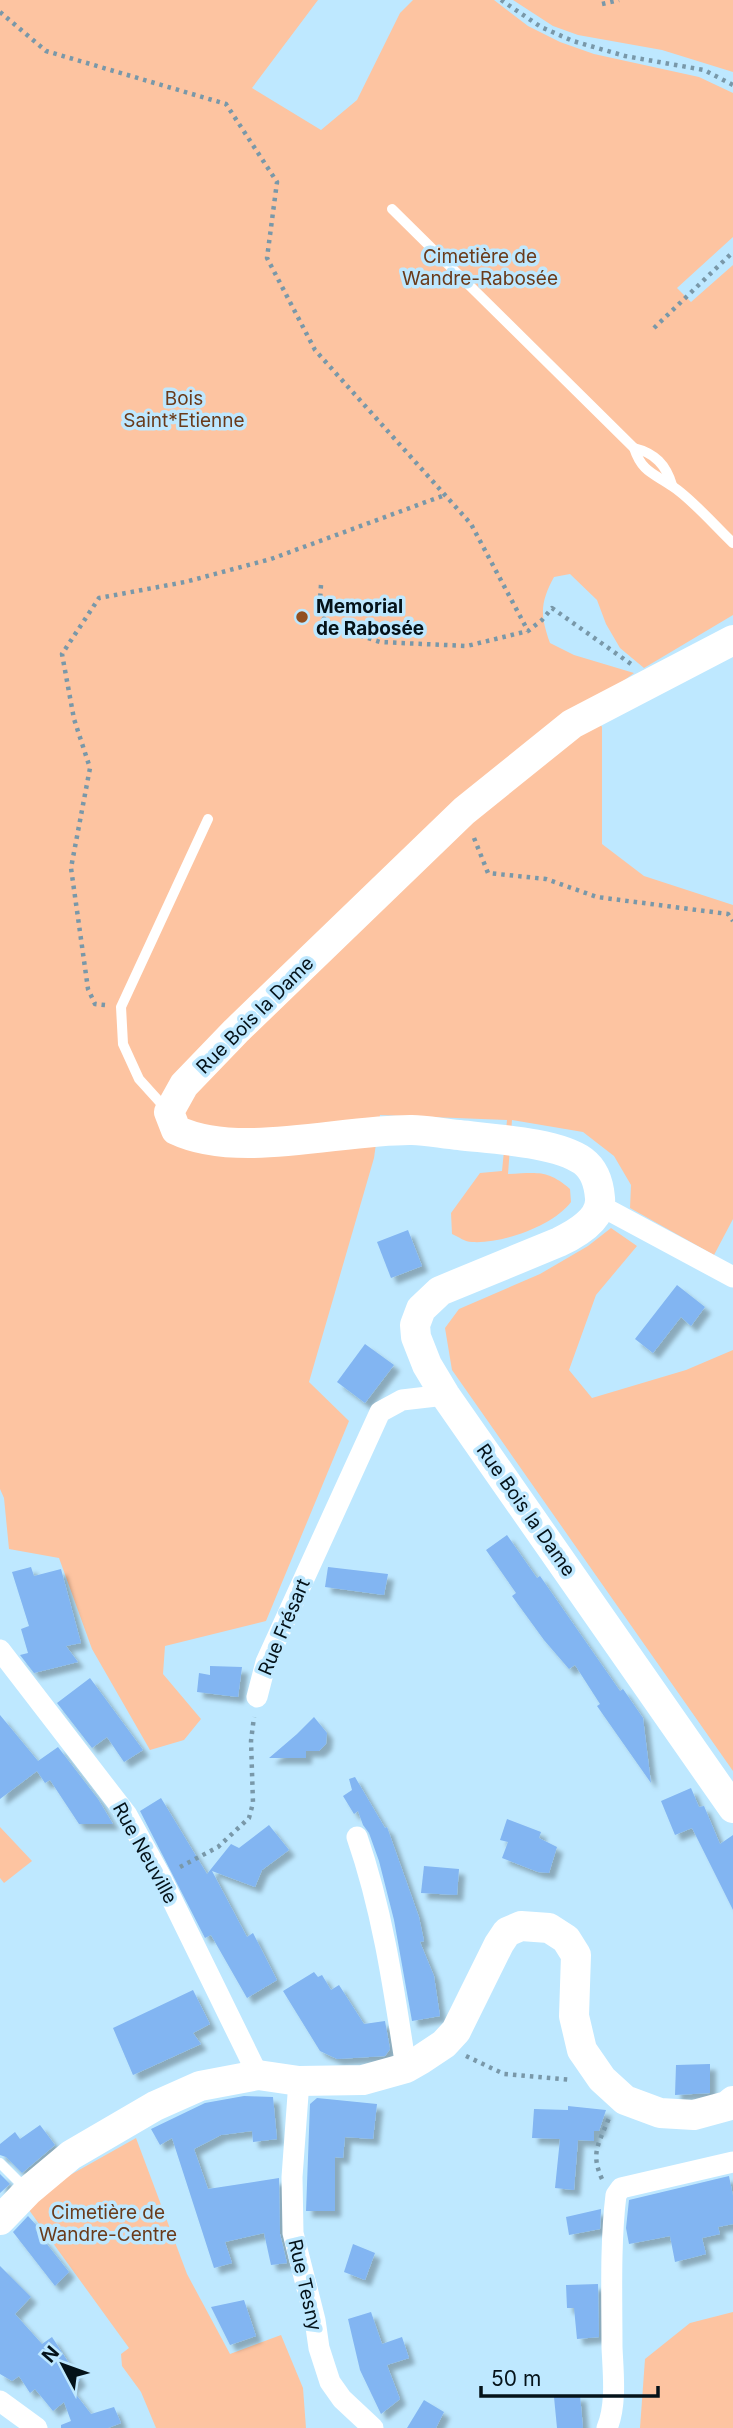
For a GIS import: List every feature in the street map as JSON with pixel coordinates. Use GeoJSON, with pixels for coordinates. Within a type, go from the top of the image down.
{"type":"FeatureCollection","features":[{"type":"Feature","properties":{"kind":"street","name":"Rue Bois la Dame"},"geometry":{"type":"LineString","coordinates":[[169,1112],[184,1085],[236,1031],[464,811],[572,724],[733,640]]}},
{"type":"Feature","properties":{"kind":"street"},"geometry":{"type":"LineString","coordinates":[[169,1112],[176,1130],[220,1143],[412,1130],[530,1144],[564,1152],[584,1162],[598,1182],[601,1206],[733,1277]]}},
{"type":"Feature","properties":{"kind":"street","name":"Rue Bois la Dame"},"geometry":{"type":"LineString","coordinates":[[601,1206],[577,1234],[440,1291],[421,1308],[415,1325],[416,1337],[427,1365],[445,1395],[733,1808]]}},
{"type":"Feature","properties":{"kind":"street","name":"Rue Frésart"},"geometry":{"type":"LineString","coordinates":[[257,1697],[266,1662],[380,1412],[402,1400],[445,1395]]}},
{"type":"Feature","properties":{"kind":"street","name":"Rue Neuville"},"geometry":{"type":"LineString","coordinates":[[0,1650],[127,1815],[161,1877],[258,2075]]}},
{"type":"Feature","properties":{"kind":"street"},"geometry":{"type":"LineString","coordinates":[[357,1838],[371,1877],[379,1912],[406,2068]]}},
{"type":"Feature","properties":{"kind":"street"},"geometry":{"type":"LineString","coordinates":[[0,2220],[28,2191],[71,2155],[155,2106],[200,2086],[258,2075],[299,2081],[363,2080],[406,2068],[444,2044],[456,2031],[499,1944],[508,1932],[521,1926],[549,1928],[566,1939],[576,1955],[575,2016],[582,2050],[601,2079],[625,2100],[660,2113],[694,2115],[727,2106],[733,2101]]}},
{"type":"Feature","properties":{"kind":"street","name":"Rue Tesny"},"geometry":{"type":"LineString","coordinates":[[299,2081],[292,2177],[293,2233],[315,2320],[319,2348],[330,2382],[342,2399],[373,2428]]}},
{"type":"Feature","properties":{"kind":"street"},"geometry":{"type":"LineString","coordinates":[[607,2428],[613,2393],[612,2287],[616,2195],[621,2188],[733,2162]]}},
{"type":"Feature","properties":{"kind":"street"},"geometry":{"type":"LineString","coordinates":[[0,2402],[33,2426]]}},
{"type":"Feature","properties":{"kind":"lane"},"geometry":{"type":"LineString","coordinates":[[392,209],[634,448],[647,451],[659,460],[668,471],[672,485],[733,543]]}},
{"type":"Feature","properties":{"kind":"lane"},"geometry":{"type":"LineString","coordinates":[[169,1112],[139,1079],[122,1044],[121,1007],[208,819]]}},
{"type":"Feature","properties":{"kind":"lane"},"geometry":{"type":"LineString","coordinates":[[0,2163],[28,2191]]}},
{"type":"Feature","properties":{"kind":"path"},"geometry":{"type":"LineString","coordinates":[[502,0],[541,27],[573,41],[625,56],[704,70],[733,85]]}},
{"type":"Feature","properties":{"kind":"path"},"geometry":{"type":"LineString","coordinates":[[602,4],[619,0]]}},
{"type":"Feature","properties":{"kind":"path"},"geometry":{"type":"LineString","coordinates":[[0,12],[46,51],[226,103],[276,182],[267,258],[315,350],[471,524],[528,631]]}},
{"type":"Feature","properties":{"kind":"path"},"geometry":{"type":"LineString","coordinates":[[654,328],[733,252]]}},
{"type":"Feature","properties":{"kind":"path"},"geometry":{"type":"LineString","coordinates":[[121,1007],[95,1004],[88,989],[71,868],[90,768],[75,719],[62,654],[99,598],[185,582],[271,559],[445,495]]}},
{"type":"Feature","properties":{"kind":"path"},"geometry":{"type":"LineString","coordinates":[[321,584],[319,615],[337,628],[380,642],[467,646],[528,631],[542,621],[552,608],[638,669],[647,683]]}},
{"type":"Feature","properties":{"kind":"path"},"geometry":{"type":"LineString","coordinates":[[464,811],[488,873],[546,879],[597,897],[728,914],[733,921]]}},
{"type":"Feature","properties":{"kind":"path","name":"Rue Frésart"},"geometry":{"type":"LineString","coordinates":[[161,1877],[218,1847],[249,1818],[253,1803],[251,1741],[257,1697]]}},
{"type":"Feature","properties":{"kind":"path"},"geometry":{"type":"LineString","coordinates":[[444,2044],[504,2074],[579,2081],[601,2079]]}},
{"type":"Feature","properties":{"kind":"path"},"geometry":{"type":"LineString","coordinates":[[616,2195],[607,2190],[596,2164],[596,2152],[609,2117],[625,2100]]}},
{"type":"Feature","properties":{"kind":"green space","name":"Bois Saint*Etienne"},"geometry":{"type":"Polygon","coordinates":[[[0,0],[318,0],[252,88],[321,130],[357,100],[400,13],[413,0],[494,0],[528,26],[560,42],[594,54],[699,77],[733,93],[733,237],[677,288],[691,302],[733,265],[733,615],[644,668],[620,648],[606,624],[597,600],[570,574],[554,577],[543,609],[544,625],[550,643],[574,655],[634,673],[590,706],[602,727],[602,844],[644,876],[733,905],[733,1219],[714,1255],[630,1208],[631,1185],[614,1156],[583,1132],[512,1120],[508,1174],[541,1174],[555,1178],[570,1189],[571,1202],[552,1219],[526,1232],[498,1240],[467,1241],[452,1234],[451,1213],[480,1173],[502,1171],[507,1120],[380,1115],[374,1158],[309,1382],[349,1421],[266,1621],[165,1646],[163,1674],[201,1719],[184,1740],[150,1750],[92,1649],[59,1558],[9,1549],[4,1498],[0,1489],[0,0]]]}},
{"type":"Feature","properties":{"kind":"green space"},"geometry":{"type":"Polygon","coordinates":[[[513,0],[733,0],[733,72],[662,50],[578,35],[553,26],[513,0]]]}},
{"type":"Feature","properties":{"kind":"green space"},"geometry":{"type":"Polygon","coordinates":[[[611,1228],[637,1246],[596,1295],[569,1370],[592,1398],[686,1370],[733,1350],[733,1771],[452,1370],[445,1328],[459,1309],[540,1274],[588,1246],[611,1228]]]}},
{"type":"Feature","properties":{"kind":"green space"},"geometry":{"type":"Polygon","coordinates":[[[0,1827],[32,1861],[4,1883],[0,1878],[0,1827]]]}},
{"type":"Feature","properties":{"kind":"green space","name":"Cimetière de Wandre-Centre"},"geometry":{"type":"Polygon","coordinates":[[[136,2138],[187,2274],[230,2354],[281,2335],[303,2388],[306,2428],[156,2428],[141,2392],[122,2366],[121,2354],[129,2348],[29,2210],[47,2188],[136,2138]]]}},
{"type":"Feature","properties":{"kind":"green space"},"geometry":{"type":"Polygon","coordinates":[[[733,2312],[733,2428],[640,2428],[645,2359],[690,2323],[733,2312]]]}},
{"type":"Feature","properties":{"kind":"building"},"geometry":{"type":"Polygon","coordinates":[[[408,1230],[422,1266],[391,1278],[377,1242],[408,1230]]]}},
{"type":"Feature","properties":{"kind":"building"},"geometry":{"type":"Polygon","coordinates":[[[677,1285],[705,1307],[691,1326],[681,1317],[653,1353],[635,1339],[677,1285]]]}},
{"type":"Feature","properties":{"kind":"building"},"geometry":{"type":"Polygon","coordinates":[[[365,1344],[394,1365],[365,1403],[337,1382],[365,1344]]]}},
{"type":"Feature","properties":{"kind":"building"},"geometry":{"type":"Polygon","coordinates":[[[507,1535],[537,1578],[540,1576],[620,1691],[623,1689],[643,1718],[651,1783],[597,1706],[600,1704],[575,1665],[569,1669],[512,1596],[516,1593],[486,1550],[507,1535]]]}},
{"type":"Feature","properties":{"kind":"building"},"geometry":{"type":"Polygon","coordinates":[[[31,1567],[34,1576],[61,1569],[81,1643],[66,1646],[78,1662],[34,1673],[20,1655],[28,1653],[21,1629],[29,1626],[12,1572],[31,1567]]]}},
{"type":"Feature","properties":{"kind":"building"},"geometry":{"type":"Polygon","coordinates":[[[328,1567],[388,1574],[384,1595],[325,1587],[328,1567]]]}},
{"type":"Feature","properties":{"kind":"building"},"geometry":{"type":"Polygon","coordinates":[[[210,1666],[242,1667],[238,1697],[197,1692],[199,1673],[210,1675],[210,1666]]]}},
{"type":"Feature","properties":{"kind":"building"},"geometry":{"type":"Polygon","coordinates":[[[90,1678],[143,1750],[124,1762],[107,1737],[92,1748],[57,1703],[90,1678]]]}},
{"type":"Feature","properties":{"kind":"building"},"geometry":{"type":"Polygon","coordinates":[[[0,1715],[38,1761],[58,1747],[98,1799],[113,1824],[79,1824],[50,1780],[45,1783],[37,1771],[0,1799],[0,1715]]]}},
{"type":"Feature","properties":{"kind":"building"},"geometry":{"type":"Polygon","coordinates":[[[314,1717],[327,1733],[326,1744],[319,1751],[306,1751],[306,1758],[269,1758],[297,1734],[314,1717]]]}},
{"type":"Feature","properties":{"kind":"building"},"geometry":{"type":"Polygon","coordinates":[[[355,1777],[385,1828],[387,1827],[419,1917],[424,1941],[420,1942],[434,1976],[440,2016],[412,2021],[394,1920],[379,1861],[358,1811],[354,1814],[343,1796],[352,1790],[349,1779],[355,1777]]]}},
{"type":"Feature","properties":{"kind":"building"},"geometry":{"type":"Polygon","coordinates":[[[691,1788],[699,1807],[704,1806],[720,1844],[733,1835],[733,1910],[692,1828],[675,1835],[661,1801],[691,1788]]]}},
{"type":"Feature","properties":{"kind":"building"},"geometry":{"type":"Polygon","coordinates":[[[161,1798],[207,1874],[231,1844],[239,1848],[269,1825],[289,1850],[262,1870],[255,1887],[212,1871],[247,1937],[253,1933],[277,1980],[247,1998],[211,1935],[205,1938],[140,1811],[161,1798]]]}},
{"type":"Feature","properties":{"kind":"building"},"geometry":{"type":"Polygon","coordinates":[[[507,1819],[541,1832],[539,1838],[557,1847],[549,1873],[538,1872],[502,1858],[508,1842],[500,1840],[507,1819]]]}},
{"type":"Feature","properties":{"kind":"building"},"geometry":{"type":"Polygon","coordinates":[[[424,1866],[459,1869],[457,1895],[421,1893],[424,1866]]]}},
{"type":"Feature","properties":{"kind":"building"},"geometry":{"type":"Polygon","coordinates":[[[314,1972],[318,1977],[322,1975],[331,1990],[339,1985],[364,2024],[385,2021],[390,2049],[385,2056],[337,2059],[320,2051],[283,1991],[314,1972]]]}},
{"type":"Feature","properties":{"kind":"building"},"geometry":{"type":"Polygon","coordinates":[[[193,1990],[210,2024],[193,2033],[201,2044],[133,2075],[113,2028],[193,1990]]]}},
{"type":"Feature","properties":{"kind":"building"},"geometry":{"type":"Polygon","coordinates":[[[710,2064],[710,2093],[675,2095],[676,2065],[710,2064]]]}},
{"type":"Feature","properties":{"kind":"building"},"geometry":{"type":"Polygon","coordinates":[[[244,2096],[273,2097],[277,2139],[253,2142],[252,2131],[221,2135],[194,2149],[208,2189],[279,2178],[280,2234],[287,2263],[271,2265],[264,2233],[225,2242],[232,2263],[214,2268],[172,2138],[160,2145],[151,2129],[205,2103],[244,2096]]]}},
{"type":"Feature","properties":{"kind":"building"},"geometry":{"type":"Polygon","coordinates":[[[317,2098],[377,2104],[373,2139],[345,2137],[343,2158],[335,2157],[335,2211],[306,2211],[310,2104],[317,2098]]]}},
{"type":"Feature","properties":{"kind":"building"},"geometry":{"type":"Polygon","coordinates":[[[568,2106],[606,2110],[599,2131],[594,2131],[594,2141],[578,2140],[574,2190],[555,2188],[560,2139],[532,2138],[534,2109],[568,2110],[568,2106]]]}},
{"type":"Feature","properties":{"kind":"building"},"geometry":{"type":"Polygon","coordinates":[[[40,2125],[55,2145],[22,2173],[6,2157],[0,2155],[0,2144],[15,2132],[20,2139],[40,2125]]]}},
{"type":"Feature","properties":{"kind":"building"},"geometry":{"type":"Polygon","coordinates":[[[0,2174],[10,2184],[0,2193],[0,2174]]]}},
{"type":"Feature","properties":{"kind":"building"},"geometry":{"type":"Polygon","coordinates":[[[729,2176],[733,2196],[733,2224],[718,2227],[720,2234],[702,2238],[706,2254],[675,2262],[670,2236],[629,2244],[626,2228],[629,2200],[729,2176]]]}},
{"type":"Feature","properties":{"kind":"building"},"geometry":{"type":"Polygon","coordinates":[[[601,2209],[600,2229],[569,2235],[566,2217],[601,2209]]]}},
{"type":"Feature","properties":{"kind":"building"},"geometry":{"type":"Polygon","coordinates":[[[28,2216],[69,2272],[55,2286],[13,2232],[28,2216]]]}},
{"type":"Feature","properties":{"kind":"building"},"geometry":{"type":"Polygon","coordinates":[[[353,2244],[375,2253],[365,2280],[344,2272],[353,2244]]]}},
{"type":"Feature","properties":{"kind":"building"},"geometry":{"type":"Polygon","coordinates":[[[0,2266],[31,2297],[15,2314],[42,2344],[52,2337],[80,2380],[71,2388],[91,2414],[114,2407],[121,2423],[108,2428],[61,2428],[61,2425],[71,2421],[64,2402],[53,2411],[35,2389],[30,2393],[19,2376],[12,2381],[0,2374],[0,2266]]]}},
{"type":"Feature","properties":{"kind":"building"},"geometry":{"type":"Polygon","coordinates":[[[598,2284],[599,2337],[577,2339],[574,2308],[567,2308],[566,2285],[598,2284]]]}},
{"type":"Feature","properties":{"kind":"building"},"geometry":{"type":"Polygon","coordinates":[[[244,2300],[256,2336],[230,2345],[211,2307],[244,2300]]]}},
{"type":"Feature","properties":{"kind":"building"},"geometry":{"type":"Polygon","coordinates":[[[371,2312],[382,2344],[402,2337],[409,2358],[387,2365],[400,2399],[381,2414],[360,2370],[348,2319],[371,2312]]]}},
{"type":"Feature","properties":{"kind":"building"},"geometry":{"type":"Polygon","coordinates":[[[580,2395],[583,2428],[557,2428],[554,2397],[580,2395]]]}},
{"type":"Feature","properties":{"kind":"building"},"geometry":{"type":"Polygon","coordinates":[[[424,2400],[444,2412],[436,2428],[407,2428],[424,2400]]]}},
{"type":"Feature","properties":{"kind":"place","name":"Memorial de Rabosée"},"geometry":{"type":"Point","coordinates":[302,617]}},
{"type":"Feature","properties":{"kind":"park label","name":"Cimetière de Wandre-Rabosée"},"geometry":{"type":"Point","coordinates":[480,267]}}]}
